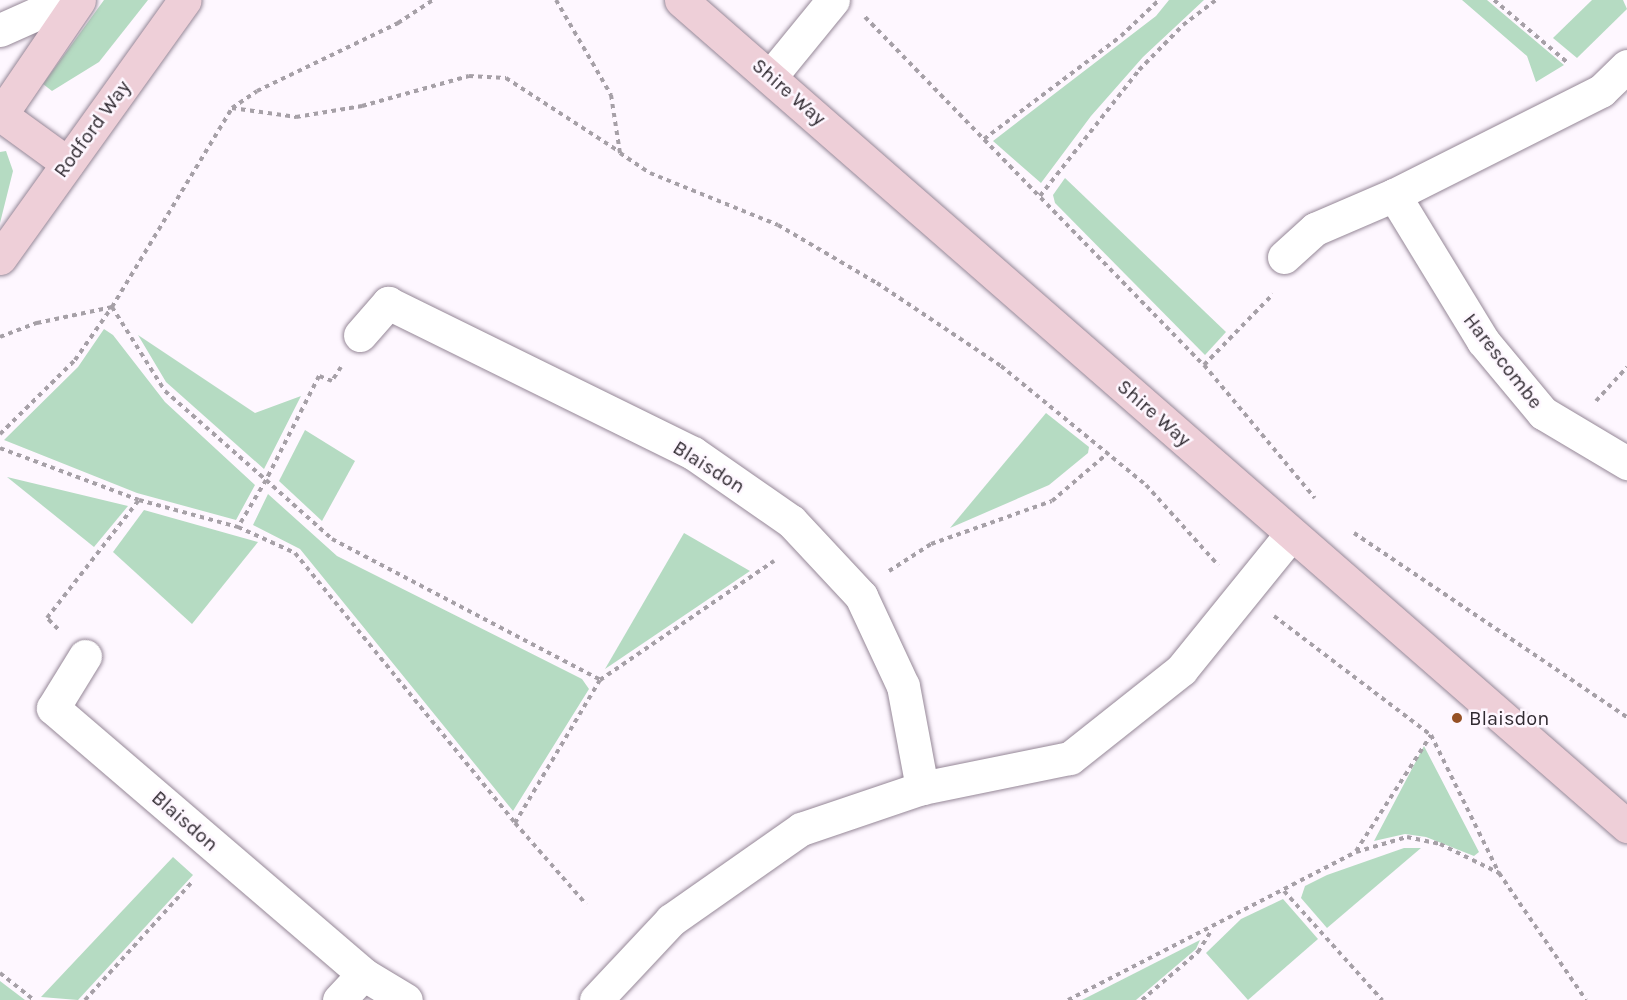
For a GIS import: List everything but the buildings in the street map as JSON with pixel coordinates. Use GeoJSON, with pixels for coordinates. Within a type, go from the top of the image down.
{"type":"FeatureCollection","features":[{"type":"Feature","properties":{"kind":"street"},"geometry":{"type":"LineString","coordinates":[[0,30],[67,0]]}},
{"type":"Feature","properties":{"kind":"street"},"geometry":{"type":"LineString","coordinates":[[67,163],[0,115],[79,0]]}},
{"type":"Feature","properties":{"kind":"street","name":"Rodford Way"},"geometry":{"type":"LineString","coordinates":[[0,258],[185,0]]}},
{"type":"Feature","properties":{"kind":"street","name":"Shire Way"},"geometry":{"type":"LineString","coordinates":[[681,0],[771,76],[1627,826]]}},
{"type":"Feature","properties":{"kind":"street"},"geometry":{"type":"LineString","coordinates":[[771,76],[847,6]]}},
{"type":"Feature","properties":{"kind":"street"},"geometry":{"type":"LineString","coordinates":[[1284,257],[1315,230],[1394,195],[1601,91],[1627,66]]}},
{"type":"Feature","properties":{"kind":"street","name":"Harescombe"},"geometry":{"type":"LineString","coordinates":[[1394,195],[1483,341],[1543,413],[1627,463]]}},
{"type":"Feature","properties":{"kind":"street","name":"Blaisdon"},"geometry":{"type":"LineString","coordinates":[[360,335],[388,303],[693,453],[791,521],[861,596],[903,686],[922,788]]}},
{"type":"Feature","properties":{"kind":"street"},"geometry":{"type":"LineString","coordinates":[[596,1000],[671,920],[801,829],[922,788],[1070,758],[1181,670],[1291,534]]}},
{"type":"Feature","properties":{"kind":"street","name":"Blaisdon"},"geometry":{"type":"LineString","coordinates":[[85,656],[53,708],[363,974],[406,1000]]}},
{"type":"Feature","properties":{"kind":"street"},"geometry":{"type":"LineString","coordinates":[[339,1000],[363,974]]}},
{"type":"Feature","properties":{"kind":"path"},"geometry":{"type":"LineString","coordinates":[[0,434],[75,360],[112,307],[232,108],[257,91],[398,23],[432,0]]}},
{"type":"Feature","properties":{"kind":"path"},"geometry":{"type":"LineString","coordinates":[[556,0],[611,95],[620,153]]}},
{"type":"Feature","properties":{"kind":"path"},"geometry":{"type":"LineString","coordinates":[[984,139],[1121,36],[1159,0]]}},
{"type":"Feature","properties":{"kind":"path"},"geometry":{"type":"LineString","coordinates":[[1040,196],[1139,70],[1183,25],[1216,0]]}},
{"type":"Feature","properties":{"kind":"path"},"geometry":{"type":"LineString","coordinates":[[1494,0],[1601,91]]}},
{"type":"Feature","properties":{"kind":"path"},"geometry":{"type":"LineString","coordinates":[[847,6],[984,139],[1204,365],[1320,503]]}},
{"type":"Feature","properties":{"kind":"path"},"geometry":{"type":"LineString","coordinates":[[232,108],[296,117],[362,106],[469,76],[506,78],[650,173],[778,225],[877,283],[1000,366],[1146,484],[1244,593],[1431,735],[1499,873],[1587,1000]]}},
{"type":"Feature","properties":{"kind":"path"},"geometry":{"type":"LineString","coordinates":[[1204,365],[1297,270],[1284,257]]}},
{"type":"Feature","properties":{"kind":"path"},"geometry":{"type":"LineString","coordinates":[[0,337],[37,323],[112,307]]}},
{"type":"Feature","properties":{"kind":"path"},"geometry":{"type":"LineString","coordinates":[[112,307],[165,391],[332,539],[600,680]]}},
{"type":"Feature","properties":{"kind":"path"},"geometry":{"type":"LineString","coordinates":[[238,527],[266,480],[319,376],[332,381]]}},
{"type":"Feature","properties":{"kind":"path"},"geometry":{"type":"LineString","coordinates":[[0,448],[139,500],[238,527],[295,553],[515,823],[586,904]]}},
{"type":"Feature","properties":{"kind":"path"},"geometry":{"type":"LineString","coordinates":[[861,596],[871,583],[931,544],[1052,501],[1108,453]]}},
{"type":"Feature","properties":{"kind":"path"},"geometry":{"type":"LineString","coordinates":[[85,656],[47,618],[139,500]]}},
{"type":"Feature","properties":{"kind":"path"},"geometry":{"type":"LineString","coordinates":[[1347,528],[1627,717]]}},
{"type":"Feature","properties":{"kind":"path"},"geometry":{"type":"LineString","coordinates":[[515,823],[600,680],[807,538]]}},
{"type":"Feature","properties":{"kind":"path"},"geometry":{"type":"LineString","coordinates":[[1356,852],[1431,735]]}},
{"type":"Feature","properties":{"kind":"path"},"geometry":{"type":"LineString","coordinates":[[1068,1000],[1212,929],[1356,852],[1407,837],[1440,844],[1499,873]]}},
{"type":"Feature","properties":{"kind":"path"},"geometry":{"type":"LineString","coordinates":[[85,1000],[220,852]]}},
{"type":"Feature","properties":{"kind":"path"},"geometry":{"type":"LineString","coordinates":[[1284,891],[1382,1000]]}},
{"type":"Feature","properties":{"kind":"path"},"geometry":{"type":"LineString","coordinates":[[1142,1000],[1198,952],[1212,929]]}},
{"type":"Feature","properties":{"kind":"path"},"geometry":{"type":"LineString","coordinates":[[0,973],[34,1000]]}},
{"type":"Feature","properties":{"kind":"green space"},"geometry":{"type":"Polygon","coordinates":[[[104,0],[148,0],[99,62],[52,91],[43,84],[104,0]]]}},
{"type":"Feature","properties":{"kind":"green space"},"geometry":{"type":"Polygon","coordinates":[[[1169,0],[1204,0],[1143,57],[1091,116],[1041,183],[993,141],[1156,16],[1169,0]]]}},
{"type":"Feature","properties":{"kind":"green space"},"geometry":{"type":"Polygon","coordinates":[[[1462,0],[1487,0],[1564,65],[1536,82],[1527,56],[1462,0]]]}},
{"type":"Feature","properties":{"kind":"green space"},"geometry":{"type":"Polygon","coordinates":[[[1592,0],[1623,0],[1627,9],[1577,58],[1553,38],[1592,0]]]}},
{"type":"Feature","properties":{"kind":"green space"},"geometry":{"type":"Polygon","coordinates":[[[6,151],[13,171],[0,223],[0,152],[6,151]]]}},
{"type":"Feature","properties":{"kind":"green space"},"geometry":{"type":"Polygon","coordinates":[[[1065,178],[1226,332],[1205,355],[1055,203],[1053,195],[1065,178]]]}},
{"type":"Feature","properties":{"kind":"green space"},"geometry":{"type":"Polygon","coordinates":[[[104,329],[113,335],[165,402],[255,485],[236,520],[137,493],[4,440],[78,367],[104,329]]]}},
{"type":"Feature","properties":{"kind":"green space"},"geometry":{"type":"Polygon","coordinates":[[[138,335],[255,413],[301,396],[264,469],[166,382],[138,335]]]}},
{"type":"Feature","properties":{"kind":"green space"},"geometry":{"type":"Polygon","coordinates":[[[1046,413],[1089,447],[1088,453],[1049,485],[950,528],[1046,413]]]}},
{"type":"Feature","properties":{"kind":"green space"},"geometry":{"type":"Polygon","coordinates":[[[305,430],[355,461],[322,521],[279,481],[305,430]]]}},
{"type":"Feature","properties":{"kind":"green space"},"geometry":{"type":"Polygon","coordinates":[[[7,477],[128,506],[94,547],[7,477]]]}},
{"type":"Feature","properties":{"kind":"green space"},"geometry":{"type":"Polygon","coordinates":[[[268,494],[337,556],[582,679],[589,689],[513,811],[300,549],[253,525],[268,494]]]}},
{"type":"Feature","properties":{"kind":"green space"},"geometry":{"type":"Polygon","coordinates":[[[144,510],[258,542],[192,624],[113,552],[144,510]]]}},
{"type":"Feature","properties":{"kind":"green space"},"geometry":{"type":"Polygon","coordinates":[[[684,533],[750,571],[605,669],[684,533]]]}},
{"type":"Feature","properties":{"kind":"green space"},"geometry":{"type":"Polygon","coordinates":[[[1424,746],[1479,852],[1474,856],[1426,837],[1405,834],[1374,841],[1424,746]]]}},
{"type":"Feature","properties":{"kind":"green space"},"geometry":{"type":"Polygon","coordinates":[[[1404,848],[1421,848],[1327,928],[1301,898],[1305,886],[1327,875],[1404,848]]]}},
{"type":"Feature","properties":{"kind":"green space"},"geometry":{"type":"Polygon","coordinates":[[[173,857],[193,875],[78,1000],[41,997],[173,857]]]}},
{"type":"Feature","properties":{"kind":"green space"},"geometry":{"type":"Polygon","coordinates":[[[1283,899],[1318,939],[1248,1000],[1206,953],[1241,919],[1283,899]]]}},
{"type":"Feature","properties":{"kind":"green space"},"geometry":{"type":"Polygon","coordinates":[[[1200,940],[1196,949],[1136,1000],[1082,1000],[1200,940]]]}},
{"type":"Feature","properties":{"kind":"green space"},"geometry":{"type":"Polygon","coordinates":[[[0,981],[25,1000],[0,1000],[0,981]]]}},
{"type":"Feature","properties":{"kind":"place","name":"Blaisdon"},"geometry":{"type":"Point","coordinates":[1457,718]}}]}
